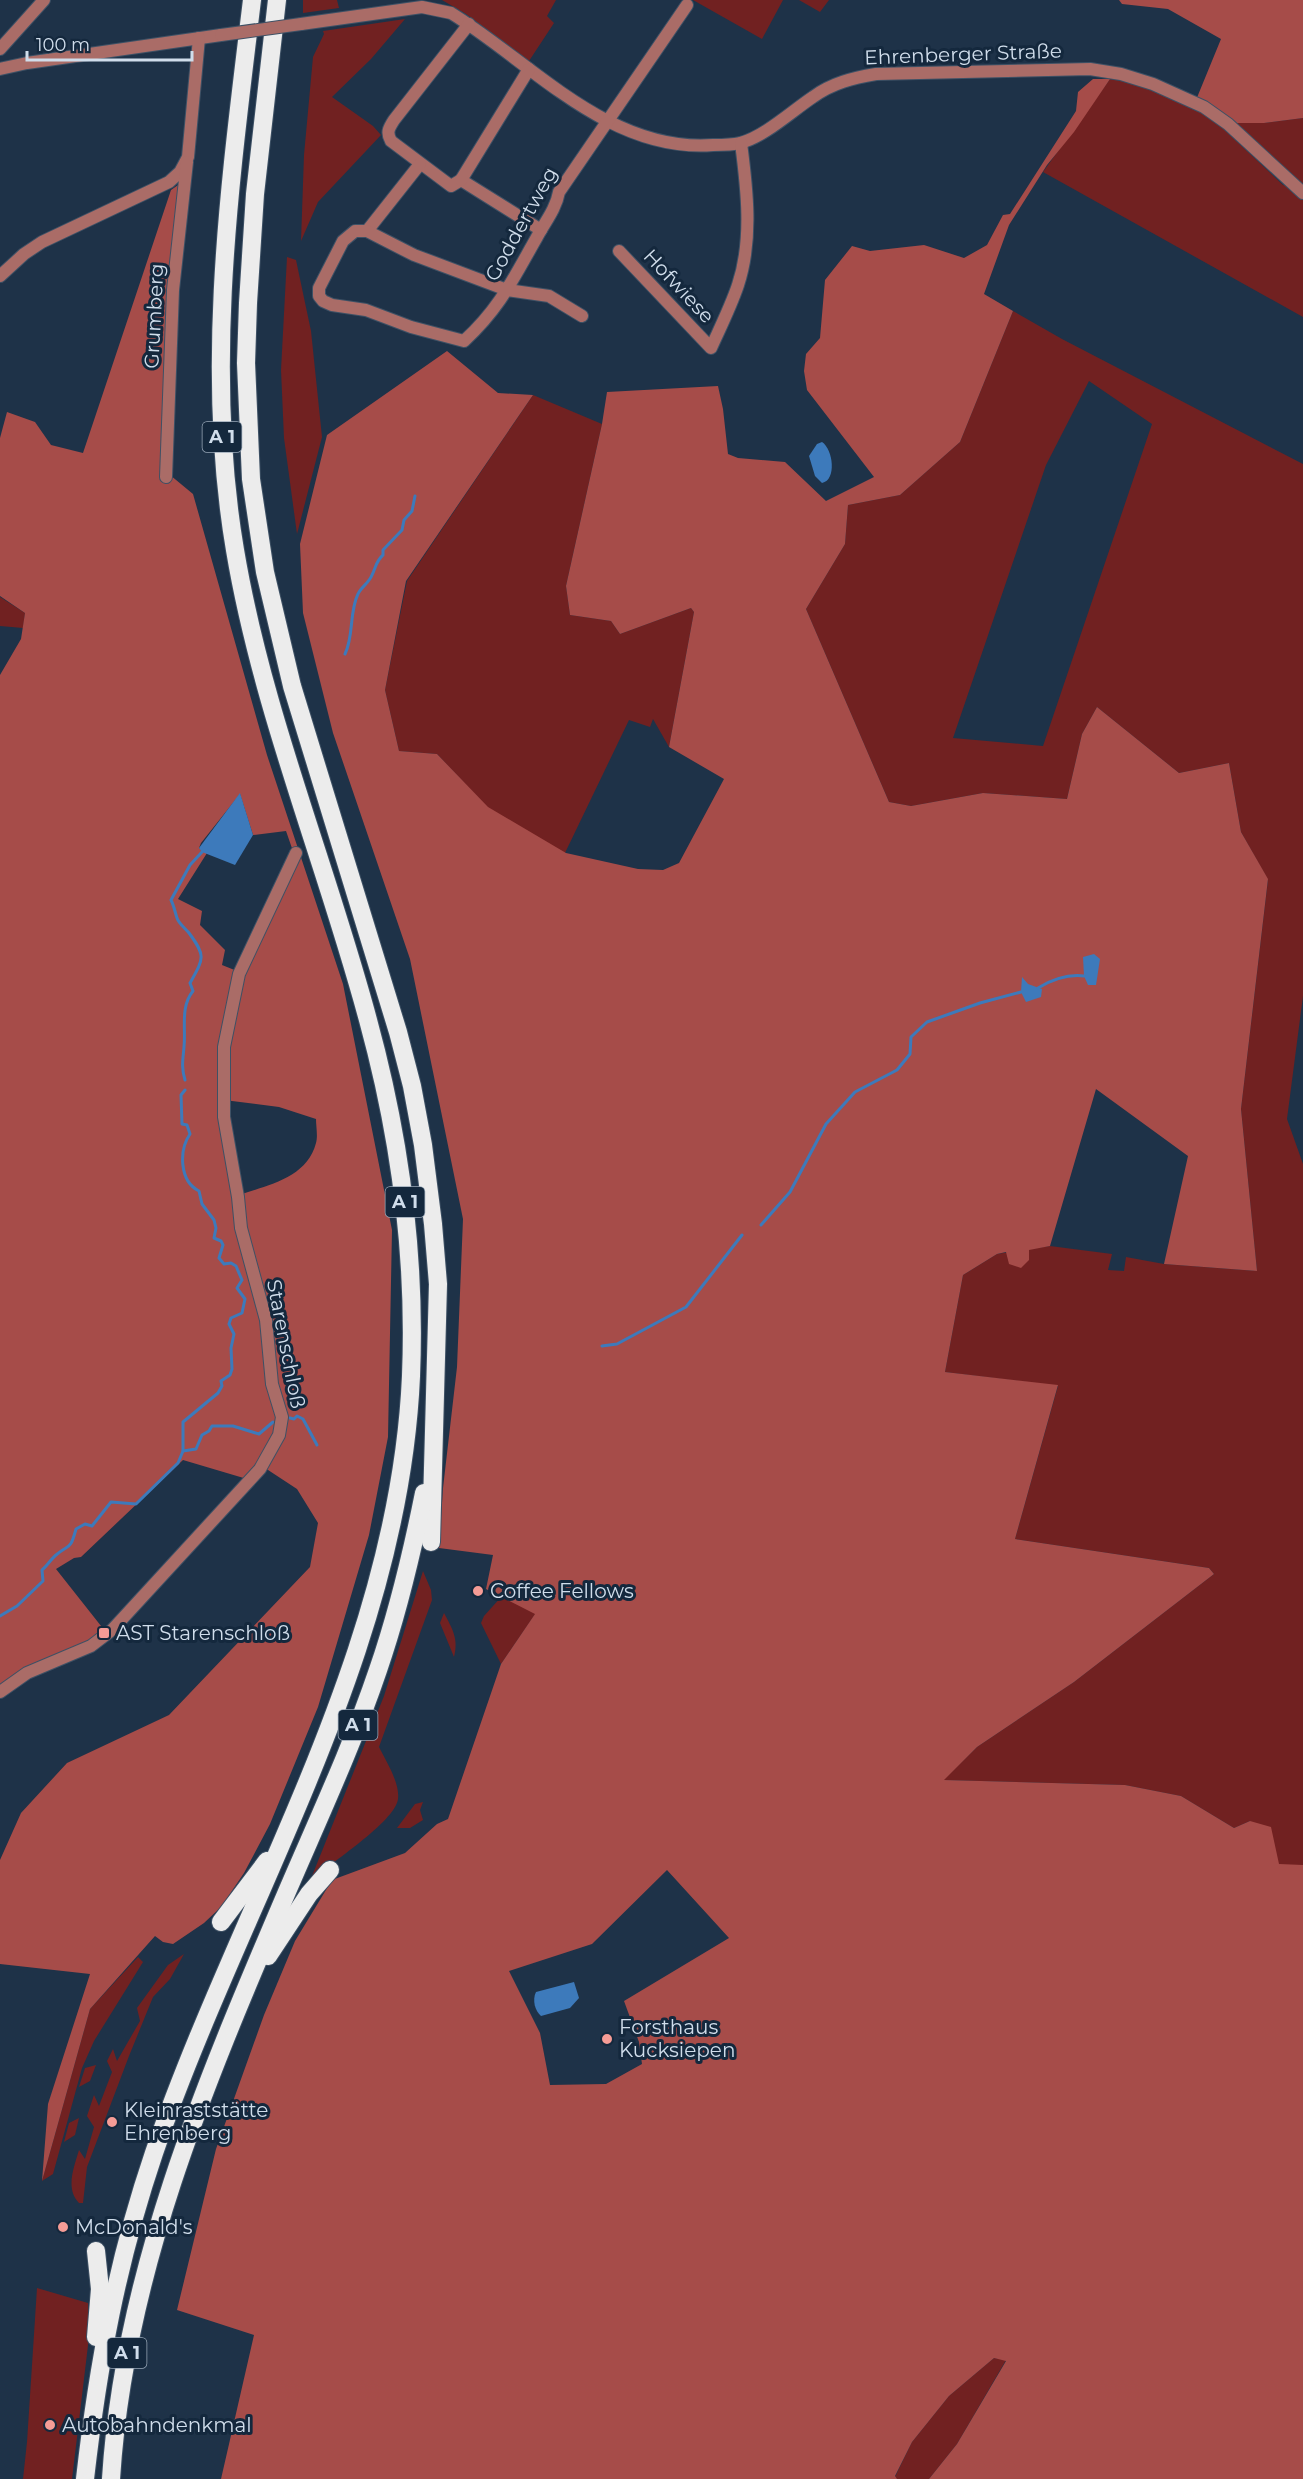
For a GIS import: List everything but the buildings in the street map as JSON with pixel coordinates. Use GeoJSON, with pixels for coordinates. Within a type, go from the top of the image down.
{"type":"FeatureCollection","features":[{"type":"Feature","properties":{"kind":"highway","name":"A 1"},"geometry":{"type":"LineString","coordinates":[[85,2479],[95,2387],[105,2331],[130,2226],[155,2150],[191,2057],[316,1762],[354,1661],[384,1560],[407,1437],[411,1379],[413,1310],[409,1234],[395,1135],[369,1023],[301,803],[250,620],[235,551],[221,424],[223,284],[252,0]]}},
{"type":"Feature","properties":{"kind":"highway","name":"A 1"},"geometry":{"type":"LineString","coordinates":[[111,2479],[121,2385],[136,2307],[157,2229],[187,2137],[248,1984],[351,1743],[379,1669],[401,1595],[432,1453],[437,1386],[438,1284],[433,1224],[423,1145],[412,1086],[398,1032],[292,686],[265,572],[251,479],[248,442],[248,303],[255,194],[277,0]]}},
{"type":"Feature","properties":{"kind":"highway"},"geometry":{"type":"LineString","coordinates":[[431,1542],[432,1453]]}},
{"type":"Feature","properties":{"kind":"highway"},"geometry":{"type":"LineString","coordinates":[[221,1922],[282,1844]]}},
{"type":"Feature","properties":{"kind":"highway"},"geometry":{"type":"LineString","coordinates":[[248,1984],[309,1894],[330,1870]]}},
{"type":"Feature","properties":{"kind":"highway"},"geometry":{"type":"LineString","coordinates":[[95,2387],[97,2311],[100,2289],[96,2251]]}},
{"type":"Feature","properties":{"kind":"street"},"geometry":{"type":"LineString","coordinates":[[0,49],[44,0]]}},
{"type":"Feature","properties":{"kind":"street","name":"Goddertweg"},"geometry":{"type":"LineString","coordinates":[[367,231],[355,231],[343,241],[319,288],[319,296],[323,302],[366,310],[411,327],[464,340],[485,321],[507,290],[557,204],[560,192],[606,121],[687,5]]}},
{"type":"Feature","properties":{"kind":"street","name":"Ehrenberger Straße"},"geometry":{"type":"LineString","coordinates":[[0,69],[422,7],[451,13],[606,121],[639,136],[666,143],[700,146],[741,143],[759,134],[826,88],[858,77],[888,74],[1090,69],[1121,74],[1153,84],[1204,108],[1228,124],[1303,193]]}},
{"type":"Feature","properties":{"kind":"street"},"geometry":{"type":"LineString","coordinates":[[468,24],[388,130],[391,141],[420,164],[451,186],[461,180],[529,69]]}},
{"type":"Feature","properties":{"kind":"street","name":"Grumberg"},"geometry":{"type":"LineString","coordinates":[[166,477],[173,290],[199,38]]}},
{"type":"Feature","properties":{"kind":"street","name":"Hofwiese"},"geometry":{"type":"LineString","coordinates":[[619,251],[711,348],[738,285],[746,251],[746,180],[741,143]]}},
{"type":"Feature","properties":{"kind":"street"},"geometry":{"type":"LineString","coordinates":[[0,276],[24,254],[42,242],[169,182],[180,172],[188,158]]}},
{"type":"Feature","properties":{"kind":"street"},"geometry":{"type":"LineString","coordinates":[[420,164],[367,231],[414,255],[507,290],[549,296],[582,316]]}},
{"type":"Feature","properties":{"kind":"street"},"geometry":{"type":"LineString","coordinates":[[461,180],[541,230]]}},
{"type":"Feature","properties":{"kind":"street","name":"Starenschloß"},"geometry":{"type":"LineString","coordinates":[[0,1692],[27,1673],[91,1646],[112,1630],[260,1470],[279,1435],[282,1417],[272,1384],[267,1320],[241,1228],[224,1117],[224,1047],[239,974],[296,853]]}},
{"type":"Feature","properties":{"kind":"shaded area"},"geometry":{"type":"Polygon","coordinates":[[[303,0],[337,0],[339,8],[303,13],[303,0]]]}},
{"type":"Feature","properties":{"kind":"shaded area"},"geometry":{"type":"Polygon","coordinates":[[[442,0],[556,0],[547,16],[554,23],[529,61],[466,14],[442,0]]]}},
{"type":"Feature","properties":{"kind":"shaded area"},"geometry":{"type":"Polygon","coordinates":[[[693,0],[783,0],[762,39],[693,0]]]}},
{"type":"Feature","properties":{"kind":"shaded area"},"geometry":{"type":"Polygon","coordinates":[[[799,0],[829,0],[820,12],[799,0]]]}},
{"type":"Feature","properties":{"kind":"shaded area"},"geometry":{"type":"Polygon","coordinates":[[[1119,0],[1303,0],[1303,118],[1264,123],[1233,123],[1196,100],[1221,39],[1168,9],[1122,4],[1119,0]]]}},
{"type":"Feature","properties":{"kind":"shaded area"},"geometry":{"type":"Polygon","coordinates":[[[405,19],[371,59],[332,97],[373,126],[381,135],[318,202],[301,241],[304,155],[313,57],[324,34],[323,31],[405,19]]]}},
{"type":"Feature","properties":{"kind":"shaded area"},"geometry":{"type":"Polygon","coordinates":[[[1093,79],[1110,79],[1074,132],[1047,165],[1009,225],[984,294],[1013,311],[960,442],[900,495],[848,505],[845,544],[806,609],[889,802],[911,806],[983,793],[1067,799],[1082,734],[1097,707],[1179,773],[1229,763],[1241,832],[1268,879],[1241,1109],[1257,1271],[1164,1264],[1188,1156],[1096,1089],[1050,1246],[1029,1250],[1029,1260],[1021,1268],[1009,1264],[1006,1252],[997,1254],[963,1275],[945,1372],[1058,1385],[1015,1539],[1209,1568],[1214,1574],[1074,1682],[977,1747],[944,1780],[1125,1785],[1181,1796],[1234,1828],[1250,1821],[1271,1827],[1279,1864],[1303,1865],[1303,2479],[929,2479],[957,2444],[1006,2361],[994,2358],[949,2396],[912,2442],[895,2476],[897,2479],[221,2479],[254,2335],[177,2310],[216,2149],[264,2015],[295,1941],[332,1880],[405,1853],[437,1824],[448,1819],[501,1664],[535,1614],[486,1589],[493,1555],[439,1548],[443,1488],[457,1367],[463,1219],[410,959],[333,733],[303,613],[300,544],[327,435],[447,351],[498,393],[533,395],[406,581],[385,690],[399,751],[437,754],[488,807],[566,853],[638,869],[663,870],[679,863],[724,779],[669,747],[694,612],[691,608],[620,634],[611,621],[570,615],[566,586],[607,392],[718,386],[728,454],[738,458],[785,462],[826,501],[874,477],[807,390],[804,371],[806,354],[820,338],[825,280],[852,246],[870,251],[924,245],[964,258],[987,245],[1003,215],[1010,214],[1076,111],[1078,92],[1093,79]],[[667,1870],[592,1944],[509,1971],[540,2033],[550,2085],[606,2084],[642,2064],[639,2042],[624,2001],[729,1938],[667,1870]]]}},
{"type":"Feature","properties":{"kind":"shaded area"},"geometry":{"type":"Polygon","coordinates":[[[1110,79],[1152,86],[1193,106],[1227,128],[1229,134],[1283,185],[1289,186],[1303,198],[1303,317],[1043,172],[1110,79]]]}},
{"type":"Feature","properties":{"kind":"shaded area"},"geometry":{"type":"Polygon","coordinates":[[[1303,118],[1303,187],[1233,123],[1264,123],[1303,118]]]}},
{"type":"Feature","properties":{"kind":"shaded area"},"geometry":{"type":"Polygon","coordinates":[[[181,183],[168,278],[164,470],[193,494],[267,755],[343,984],[392,1230],[388,1437],[369,1535],[318,1707],[270,1824],[244,1873],[221,1907],[204,1923],[173,1944],[163,1942],[155,1936],[90,2009],[42,2181],[48,2104],[90,1974],[0,1964],[0,1860],[21,1813],[67,1763],[169,1715],[310,1567],[318,1523],[297,1489],[265,1468],[247,1479],[183,1460],[81,1557],[74,1558],[56,1569],[105,1631],[89,1643],[0,1686],[0,675],[21,639],[25,613],[0,596],[0,438],[7,412],[35,422],[51,445],[83,453],[171,190],[181,183]],[[240,794],[201,843],[199,848],[207,853],[178,899],[202,911],[200,925],[225,950],[222,965],[242,973],[294,854],[286,831],[253,835],[240,794]],[[224,1100],[239,1195],[285,1178],[295,1172],[311,1155],[317,1140],[316,1119],[279,1107],[224,1100]]]}},
{"type":"Feature","properties":{"kind":"shaded area"},"geometry":{"type":"Polygon","coordinates":[[[287,257],[296,260],[311,331],[322,437],[297,534],[284,438],[281,370],[287,257]]]}},
{"type":"Feature","properties":{"kind":"shaded area"},"geometry":{"type":"Polygon","coordinates":[[[1013,311],[1062,339],[1303,464],[1303,996],[1287,1119],[1303,1164],[1303,1865],[1279,1865],[1250,1821],[1234,1828],[1181,1796],[1125,1785],[943,1780],[977,1747],[1074,1682],[1214,1574],[1209,1568],[1015,1539],[1058,1386],[945,1372],[963,1275],[997,1254],[1050,1246],[1112,1254],[1108,1270],[1124,1271],[1126,1257],[1164,1264],[1257,1271],[1241,1109],[1268,880],[1241,832],[1229,763],[1179,773],[1097,707],[1082,734],[1067,799],[983,793],[911,806],[889,802],[806,609],[845,544],[848,505],[900,495],[960,442],[1013,311]],[[1089,381],[1046,465],[953,738],[1043,746],[1152,424],[1089,381]]]}},
{"type":"Feature","properties":{"kind":"shaded area"},"geometry":{"type":"Polygon","coordinates":[[[533,395],[602,424],[566,586],[570,615],[611,621],[620,634],[691,608],[694,612],[669,747],[653,719],[650,727],[629,720],[564,855],[488,808],[437,754],[399,751],[385,690],[407,581],[533,395]]]}},
{"type":"Feature","properties":{"kind":"shaded area"},"geometry":{"type":"Polygon","coordinates":[[[0,597],[25,613],[23,628],[0,626],[0,597]]]}},
{"type":"Feature","properties":{"kind":"shaded area"},"geometry":{"type":"Polygon","coordinates":[[[423,1571],[431,1590],[432,1600],[379,1747],[395,1779],[398,1799],[386,1819],[374,1831],[310,1881],[384,1696],[423,1571]]]}},
{"type":"Feature","properties":{"kind":"shaded area"},"geometry":{"type":"Polygon","coordinates":[[[502,1596],[536,1613],[501,1664],[481,1623],[484,1616],[502,1596]]]}},
{"type":"Feature","properties":{"kind":"shaded area"},"geometry":{"type":"Polygon","coordinates":[[[444,1613],[455,1639],[454,1657],[440,1623],[444,1613]]]}},
{"type":"Feature","properties":{"kind":"shaded area"},"geometry":{"type":"Polygon","coordinates":[[[423,1802],[420,1810],[423,1820],[410,1828],[397,1828],[415,1804],[423,1802]]]}},
{"type":"Feature","properties":{"kind":"shaded area"},"geometry":{"type":"Polygon","coordinates":[[[184,1954],[170,1979],[153,1997],[87,2167],[83,2203],[79,2203],[72,2191],[73,2171],[79,2150],[85,2159],[94,2127],[87,2116],[94,2095],[99,2106],[112,2072],[107,2061],[113,2049],[117,2061],[140,2021],[137,2008],[168,1965],[184,1954]]]}},
{"type":"Feature","properties":{"kind":"shaded area"},"geometry":{"type":"Polygon","coordinates":[[[138,1957],[143,1962],[94,2041],[82,2068],[53,2174],[42,2181],[90,2009],[138,1957]]]}},
{"type":"Feature","properties":{"kind":"shaded area"},"geometry":{"type":"Polygon","coordinates":[[[96,2065],[90,2081],[79,2087],[85,2068],[96,2065]]]}},
{"type":"Feature","properties":{"kind":"shaded area"},"geometry":{"type":"Polygon","coordinates":[[[79,2118],[75,2135],[64,2142],[69,2123],[79,2118]]]}},
{"type":"Feature","properties":{"kind":"shaded area"},"geometry":{"type":"Polygon","coordinates":[[[37,2288],[88,2303],[89,2337],[72,2479],[23,2479],[37,2288]]]}},
{"type":"Feature","properties":{"kind":"shaded area"},"geometry":{"type":"Polygon","coordinates":[[[994,2358],[1006,2360],[957,2444],[929,2479],[897,2479],[895,2477],[912,2442],[949,2396],[994,2358]]]}},
{"type":"Feature","properties":{"kind":"water"},"geometry":{"type":"Polygon","coordinates":[[[822,442],[829,451],[832,464],[830,476],[822,483],[815,476],[809,456],[817,444],[822,442]]]}},
{"type":"Feature","properties":{"kind":"water"},"geometry":{"type":"Polygon","coordinates":[[[240,793],[253,835],[235,865],[202,852],[199,848],[240,793]]]}},
{"type":"Feature","properties":{"kind":"water"},"geometry":{"type":"Polygon","coordinates":[[[1094,954],[1100,959],[1096,985],[1088,985],[1084,976],[1083,957],[1094,954]]]}},
{"type":"Feature","properties":{"kind":"water"},"geometry":{"type":"Polygon","coordinates":[[[1022,977],[1028,984],[1042,989],[1041,997],[1026,1002],[1021,992],[1022,977]]]}},
{"type":"Feature","properties":{"kind":"water"},"geometry":{"type":"Polygon","coordinates":[[[574,1982],[579,1998],[570,2008],[541,2016],[539,2014],[534,2002],[536,1992],[574,1982]]]}},
{"type":"Feature","properties":{"kind":"waterway"},"geometry":{"type":"LineString","coordinates":[[345,654],[350,640],[353,608],[358,594],[371,578],[377,562],[383,555],[383,550],[402,530],[404,520],[412,511],[415,496]]}},
{"type":"Feature","properties":{"kind":"waterway"},"geometry":{"type":"LineString","coordinates":[[185,1080],[183,1071],[184,1018],[186,1004],[193,991],[190,983],[201,957],[198,947],[178,920],[171,900],[190,865],[202,852]]}},
{"type":"Feature","properties":{"kind":"waterway"},"geometry":{"type":"LineString","coordinates":[[1038,988],[1060,978],[1084,976]]}},
{"type":"Feature","properties":{"kind":"waterway"},"geometry":{"type":"LineString","coordinates":[[761,1225],[790,1192],[826,1124],[855,1092],[897,1070],[910,1054],[911,1037],[927,1022],[980,1003],[1021,992]]}},
{"type":"Feature","properties":{"kind":"waterway"},"geometry":{"type":"LineString","coordinates":[[0,1616],[17,1606],[43,1581],[42,1570],[71,1544],[76,1529],[85,1524],[92,1526],[111,1502],[136,1504],[178,1463],[183,1451],[183,1422],[218,1393],[222,1386],[221,1381],[230,1375],[234,1334],[229,1324],[231,1318],[242,1313],[245,1299],[237,1288],[242,1280],[236,1266],[231,1263],[224,1264],[219,1258],[223,1245],[221,1241],[214,1238],[216,1228],[214,1220],[202,1204],[199,1191],[192,1186],[184,1173],[184,1148],[190,1134],[187,1125],[182,1124],[181,1095],[185,1090]]}},
{"type":"Feature","properties":{"kind":"waterway"},"geometry":{"type":"LineString","coordinates":[[602,1346],[617,1344],[686,1307],[742,1235]]}},
{"type":"Feature","properties":{"kind":"waterway"},"geometry":{"type":"LineString","coordinates":[[290,1418],[294,1419],[297,1416],[303,1419],[317,1445]]}},
{"type":"Feature","properties":{"kind":"waterway"},"geometry":{"type":"LineString","coordinates":[[183,1451],[196,1449],[202,1435],[212,1426],[233,1426],[259,1434],[273,1422]]}},
{"type":"Feature","properties":{"kind":"place","name":"Coffee Fellows"},"geometry":{"type":"Point","coordinates":[478,1591]}},
{"type":"Feature","properties":{"kind":"place","name":"AST Starenschloß"},"geometry":{"type":"Point","coordinates":[104,1633]}},
{"type":"Feature","properties":{"kind":"place","name":"Forsthaus Kucksiepen"},"geometry":{"type":"Point","coordinates":[607,2039]}},
{"type":"Feature","properties":{"kind":"place","name":"Kleinraststätte Ehrenberg"},"geometry":{"type":"Point","coordinates":[112,2122]}},
{"type":"Feature","properties":{"kind":"place","name":"McDonald's"},"geometry":{"type":"Point","coordinates":[63,2227]}},
{"type":"Feature","properties":{"kind":"place","name":"Autobahndenkmal"},"geometry":{"type":"Point","coordinates":[50,2425]}}]}
